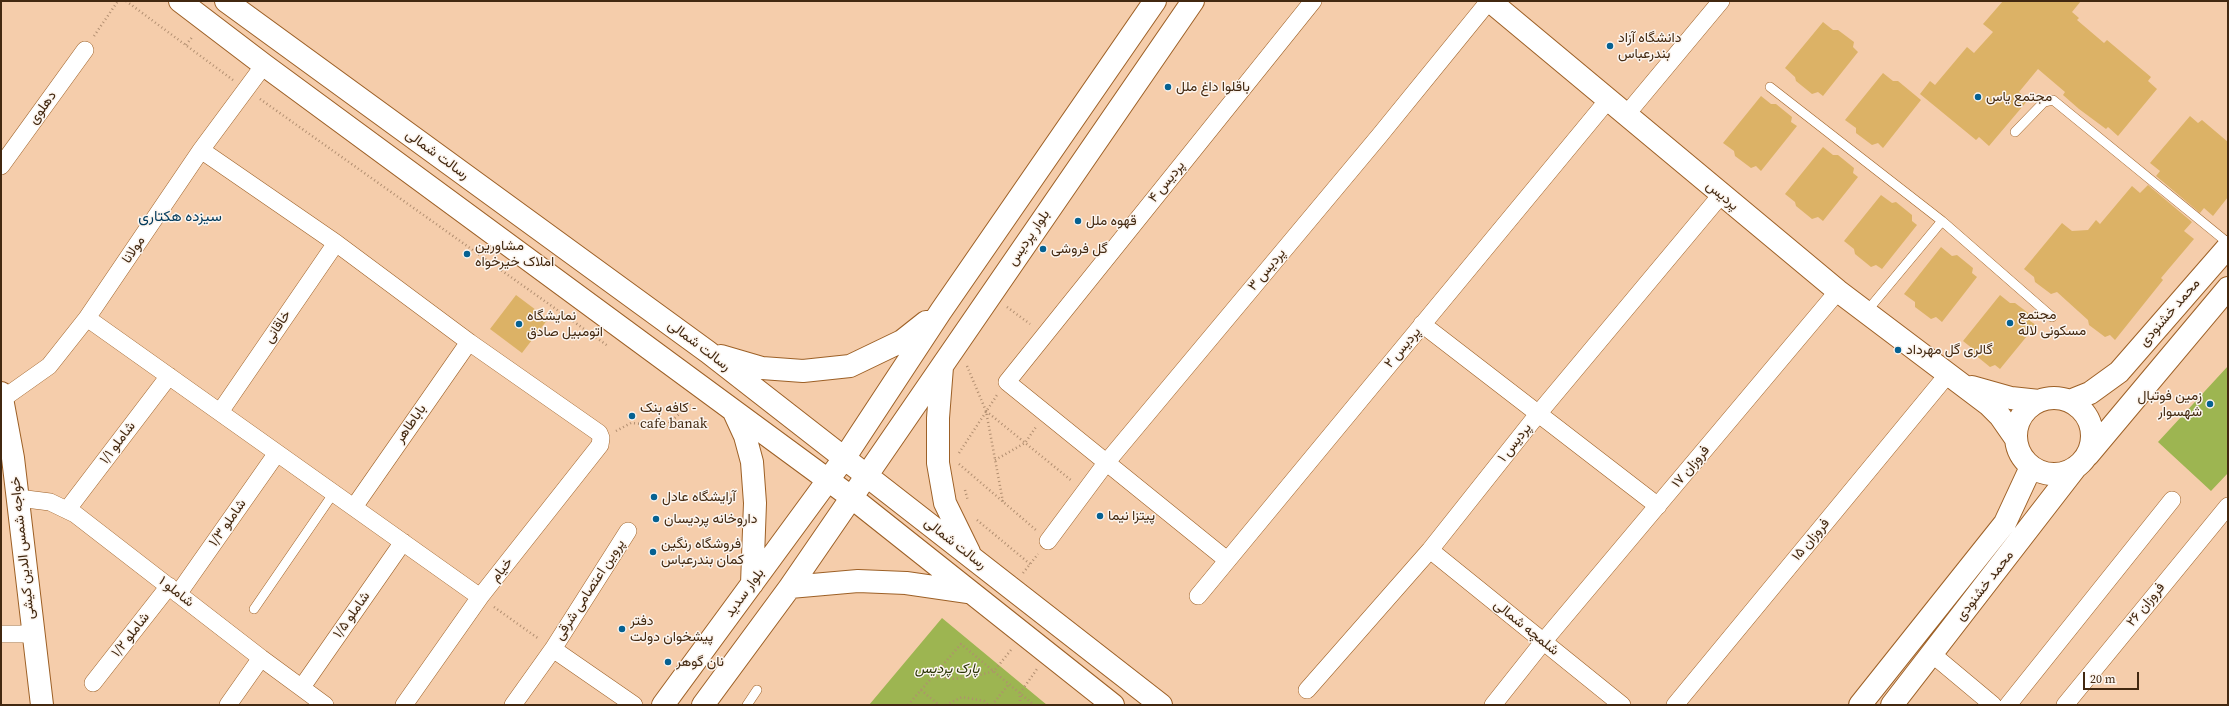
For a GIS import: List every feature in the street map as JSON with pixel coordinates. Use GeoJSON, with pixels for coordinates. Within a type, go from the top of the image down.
{"type":"FeatureCollection","features":[{"type":"Feature","properties":{"kind":"main road","name":"رسالت شمالی"},"geometry":{"type":"LineString","coordinates":[[180,1],[698,397],[734,411],[851,497],[1113,705]]}},
{"type":"Feature","properties":{"kind":"main road","name":"رسالت شمالی"},"geometry":{"type":"LineString","coordinates":[[226,1],[708,352],[845,457],[1161,705]]}},
{"type":"Feature","properties":{"kind":"main road"},"geometry":{"type":"LineString","coordinates":[[845,457],[941,311],[1155,1]]}},
{"type":"Feature","properties":{"kind":"main road","name":"بلوار پردیس"},"geometry":{"type":"LineString","coordinates":[[851,497],[1193,1]]}},
{"type":"Feature","properties":{"kind":"main road","name":"پردیس"},"geometry":{"type":"LineString","coordinates":[[1490,1],[1838,291],[1867,311],[1989,405],[2000,416],[2016,439]]}},
{"type":"Feature","properties":{"kind":"main road","name":"محمد خشنودی"},"geometry":{"type":"LineString","coordinates":[[2070,401],[2090,393],[2118,372],[2228,247]]}},
{"type":"Feature","properties":{"kind":"main road"},"geometry":{"type":"LineString","coordinates":[[966,276],[991,296]]}},
{"type":"Feature","properties":{"kind":"main road","name":"محمد خشنودی"},"geometry":{"type":"LineString","coordinates":[[1892,705],[2082,462],[2228,288]]}},
{"type":"Feature","properties":{"kind":"main road"},"geometry":{"type":"LineString","coordinates":[[708,352],[762,368],[803,371],[850,366],[902,341],[941,311]]}},
{"type":"Feature","properties":{"kind":"main road"},"geometry":{"type":"LineString","coordinates":[[942,366],[938,463],[945,503],[971,557]]}},
{"type":"Feature","properties":{"kind":"main road"},"geometry":{"type":"LineString","coordinates":[[1954,379],[2011,398],[2039,401],[2060,398],[2070,401],[2081,409],[2089,419],[2092,431],[2092,444],[2082,462],[2066,473],[2054,474],[2042,472],[2031,467],[2018,450],[2016,439],[2017,427],[2021,416],[2029,407],[2039,401]]}},
{"type":"Feature","properties":{"kind":"main road","name":"خواجه شمس الدين كيشی"},"geometry":{"type":"LineString","coordinates":[[1,397],[14,458],[42,705]]}},
{"type":"Feature","properties":{"kind":"main road"},"geometry":{"type":"LineString","coordinates":[[734,411],[745,436],[752,462],[755,503],[752,584]]}},
{"type":"Feature","properties":{"kind":"main road"},"geometry":{"type":"LineString","coordinates":[[775,442],[794,418]]}},
{"type":"Feature","properties":{"kind":"main road","name":"بلوار سدید"},"geometry":{"type":"LineString","coordinates":[[663,705],[845,457]]}},
{"type":"Feature","properties":{"kind":"main road","name":"محمد خشنودی"},"geometry":{"type":"LineString","coordinates":[[1860,705],[2005,523],[2031,467]]}},
{"type":"Feature","properties":{"kind":"main road"},"geometry":{"type":"LineString","coordinates":[[703,705],[790,587],[851,497]]}},
{"type":"Feature","properties":{"kind":"main road"},"geometry":{"type":"LineString","coordinates":[[914,547],[932,526]]}},
{"type":"Feature","properties":{"kind":"main road"},"geometry":{"type":"LineString","coordinates":[[786,538],[810,557]]}},
{"type":"Feature","properties":{"kind":"main road"},"geometry":{"type":"LineString","coordinates":[[790,587],[865,581],[934,586],[973,593]]}},
{"type":"Feature","properties":{"kind":"street","name":"پردیس ۴"},"geometry":{"type":"LineString","coordinates":[[1007,382],[1313,1]]}},
{"type":"Feature","properties":{"kind":"street","name":"پردیس ۳"},"geometry":{"type":"LineString","coordinates":[[1048,541],[1106,463],[1490,1]]}},
{"type":"Feature","properties":{"kind":"street"},"geometry":{"type":"LineString","coordinates":[[1626,115],[1721,1]]}},
{"type":"Feature","properties":{"kind":"street","name":"دهلوی"},"geometry":{"type":"LineString","coordinates":[[1,166],[85,50]]}},
{"type":"Feature","properties":{"kind":"street","name":"مولانا"},"geometry":{"type":"LineString","coordinates":[[1,397],[49,366],[87,318],[201,150],[264,65]]}},
{"type":"Feature","properties":{"kind":"street","name":"پردیس ۲"},"geometry":{"type":"LineString","coordinates":[[1198,596],[1608,100]]}},
{"type":"Feature","properties":{"kind":"street"},"geometry":{"type":"LineString","coordinates":[[201,150],[336,243],[469,342],[599,433],[601,438]]}},
{"type":"Feature","properties":{"kind":"street","name":"پردیس ۱"},"geometry":{"type":"LineString","coordinates":[[1307,690],[1430,550],[1538,414],[1721,195]]}},
{"type":"Feature","properties":{"kind":"street","name":"خاقانی"},"geometry":{"type":"LineString","coordinates":[[220,412],[336,243]]}},
{"type":"Feature","properties":{"kind":"street","name":"فروزان ۱۷"},"geometry":{"type":"LineString","coordinates":[[1493,705],[1543,642],[1838,291]]}},
{"type":"Feature","properties":{"kind":"street"},"geometry":{"type":"LineString","coordinates":[[87,318],[480,597]]}},
{"type":"Feature","properties":{"kind":"street"},"geometry":{"type":"LineString","coordinates":[[1422,324],[1658,506]]}},
{"type":"Feature","properties":{"kind":"street","name":"باباطاهر"},"geometry":{"type":"LineString","coordinates":[[354,507],[469,342]]}},
{"type":"Feature","properties":{"kind":"street","name":"شاملو ۱/۱"},"geometry":{"type":"LineString","coordinates":[[67,510],[169,376]]}},
{"type":"Feature","properties":{"kind":"street","name":"فروزان ۱۵"},"geometry":{"type":"LineString","coordinates":[[1675,705],[1954,379]]}},
{"type":"Feature","properties":{"kind":"street"},"geometry":{"type":"LineString","coordinates":[[1007,382],[1227,560]]}},
{"type":"Feature","properties":{"kind":"street","name":"خیام"},"geometry":{"type":"LineString","coordinates":[[404,705],[480,597],[600,445],[601,438]]}},
{"type":"Feature","properties":{"kind":"street","name":"شاملو ۱/۳"},"geometry":{"type":"LineString","coordinates":[[174,590],[277,453]]}},
{"type":"Feature","properties":{"kind":"street","name":"شاملو ۱"},"geometry":{"type":"LineString","coordinates":[[18,498],[50,502],[67,510],[325,705]]}},
{"type":"Feature","properties":{"kind":"street"},"geometry":{"type":"LineString","coordinates":[[2008,705],[2172,500]]}},
{"type":"Feature","properties":{"kind":"street","name":"فروزان ۲۶"},"geometry":{"type":"LineString","coordinates":[[2065,705],[2228,506]]}},
{"type":"Feature","properties":{"kind":"street","name":"پروین اعتصامی شرقی"},"geometry":{"type":"LineString","coordinates":[[513,705],[553,649],[628,531]]}},
{"type":"Feature","properties":{"kind":"street","name":"شاملو ۱/۵"},"geometry":{"type":"LineString","coordinates":[[302,687],[403,542]]}},
{"type":"Feature","properties":{"kind":"street","name":"شلمچه شمالی"},"geometry":{"type":"LineString","coordinates":[[1430,550],[1622,705]]}},
{"type":"Feature","properties":{"kind":"street","name":"شاملو ۱/۲"},"geometry":{"type":"LineString","coordinates":[[93,683],[174,590]]}},
{"type":"Feature","properties":{"kind":"street"},"geometry":{"type":"LineString","coordinates":[[1,634],[33,634]]}},
{"type":"Feature","properties":{"kind":"street"},"geometry":{"type":"LineString","coordinates":[[553,649],[634,705]]}},
{"type":"Feature","properties":{"kind":"street"},"geometry":{"type":"LineString","coordinates":[[1932,654],[1993,705]]}},
{"type":"Feature","properties":{"kind":"street"},"geometry":{"type":"LineString","coordinates":[[228,705],[261,658]]}},
{"type":"Feature","properties":{"kind":"lane"},"geometry":{"type":"LineString","coordinates":[[1770,87],[1942,221],[2052,317]]}},
{"type":"Feature","properties":{"kind":"lane"},"geometry":{"type":"LineString","coordinates":[[2015,132],[2044,102],[2053,100],[2228,243]]}},
{"type":"Feature","properties":{"kind":"lane"},"geometry":{"type":"LineString","coordinates":[[1867,311],[1942,221]]}},
{"type":"Feature","properties":{"kind":"lane"},"geometry":{"type":"LineString","coordinates":[[254,609],[333,494]]}},
{"type":"Feature","properties":{"kind":"lane"},"geometry":{"type":"LineString","coordinates":[[746,705],[757,690]]}},
{"type":"Feature","properties":{"kind":"path"},"geometry":{"type":"LineString","coordinates":[[85,50],[118,1]]}},
{"type":"Feature","properties":{"kind":"path"},"geometry":{"type":"LineString","coordinates":[[126,1],[246,89],[613,349]]}},
{"type":"Feature","properties":{"kind":"path"},"geometry":{"type":"LineString","coordinates":[[991,296],[1045,334]]}},
{"type":"Feature","properties":{"kind":"path"},"geometry":{"type":"LineString","coordinates":[[966,363],[986,411],[1003,502]]}},
{"type":"Feature","properties":{"kind":"path"},"geometry":{"type":"LineString","coordinates":[[954,460],[1007,382]]}},
{"type":"Feature","properties":{"kind":"path"},"geometry":{"type":"LineString","coordinates":[[684,399],[698,397]]}},
{"type":"Feature","properties":{"kind":"path"},"geometry":{"type":"LineString","coordinates":[[601,438],[631,423],[666,426],[698,397]]}},
{"type":"Feature","properties":{"kind":"path"},"geometry":{"type":"LineString","coordinates":[[986,411],[1084,492]]}},
{"type":"Feature","properties":{"kind":"path"},"geometry":{"type":"LineString","coordinates":[[995,460],[1025,443],[1046,414]]}},
{"type":"Feature","properties":{"kind":"path"},"geometry":{"type":"LineString","coordinates":[[938,445],[1048,541],[1011,588]]}},
{"type":"Feature","properties":{"kind":"path"},"geometry":{"type":"LineString","coordinates":[[954,460],[957,467]]}},
{"type":"Feature","properties":{"kind":"path"},"geometry":{"type":"LineString","coordinates":[[964,489],[969,503]]}},
{"type":"Feature","properties":{"kind":"path"},"geometry":{"type":"LineString","coordinates":[[974,518],[1030,564]]}},
{"type":"Feature","properties":{"kind":"path"},"geometry":{"type":"LineString","coordinates":[[480,597],[553,649]]}},
{"type":"Feature","properties":{"kind":"path"},"geometry":{"type":"LineString","coordinates":[[933,677],[951,679],[974,677],[994,671],[1023,634]]}},
{"type":"Feature","properties":{"kind":"path"},"geometry":{"type":"LineString","coordinates":[[908,705],[961,644],[1034,705]]}},
{"type":"Feature","properties":{"kind":"path"},"geometry":{"type":"LineString","coordinates":[[1020,705],[1020,693],[1049,654]]}},
{"type":"Feature","properties":{"kind":"path"},"geometry":{"type":"LineString","coordinates":[[992,705],[1009,684]]}},
{"type":"Feature","properties":{"kind":"path"},"geometry":{"type":"LineString","coordinates":[[921,690],[939,705]]}},
{"type":"Feature","properties":{"kind":"path"},"geometry":{"type":"LineString","coordinates":[[946,705],[962,697],[984,701],[988,705]]}},
{"type":"Feature","properties":{"kind":"green space","name":"زمین فوتبال شهسوار"},"geometry":{"type":"Polygon","coordinates":[[[2228,366],[2228,473],[2211,491],[2158,442],[2228,366]]]}},
{"type":"Feature","properties":{"kind":"green space","name":"پارک پردیس"},"geometry":{"type":"Polygon","coordinates":[[[942,618],[1047,705],[869,705],[942,618]]]}},
{"type":"Feature","properties":{"kind":"building"},"geometry":{"type":"Polygon","coordinates":[[[2003,1],[2081,1],[2072,12],[2079,18],[2077,20],[2104,43],[2107,40],[2151,77],[2148,81],[2157,89],[2118,136],[2108,127],[2106,129],[2079,109],[2063,95],[2065,92],[2038,69],[2019,92],[2028,100],[1989,146],[1979,137],[1976,140],[1920,94],[1930,81],[1935,85],[1967,47],[1974,53],[1993,32],[1983,24],[2003,1]]]}},
{"type":"Feature","properties":{"kind":"building"},"geometry":{"type":"Polygon","coordinates":[[[1823,22],[1833,30],[1838,30],[1854,42],[1853,47],[1858,52],[1823,96],[1818,92],[1812,94],[1796,81],[1795,77],[1785,68],[1823,22]]]}},
{"type":"Feature","properties":{"kind":"building"},"geometry":{"type":"Polygon","coordinates":[[[1883,73],[1893,81],[1898,81],[1921,100],[1883,148],[1878,143],[1872,145],[1856,133],[1856,128],[1845,120],[1883,73]]]}},
{"type":"Feature","properties":{"kind":"building"},"geometry":{"type":"Polygon","coordinates":[[[1761,96],[1771,104],[1776,104],[1792,117],[1791,122],[1797,126],[1761,171],[1756,166],[1751,168],[1735,156],[1734,151],[1723,143],[1761,96]]]}},
{"type":"Feature","properties":{"kind":"building"},"geometry":{"type":"Polygon","coordinates":[[[2190,116],[2198,123],[2202,120],[2228,142],[2228,197],[2213,216],[2204,208],[2200,213],[2156,176],[2160,171],[2150,163],[2190,116]]]}},
{"type":"Feature","properties":{"kind":"building"},"geometry":{"type":"Polygon","coordinates":[[[1823,147],[1833,155],[1838,155],[1854,168],[1853,173],[1858,177],[1823,221],[1818,217],[1812,219],[1796,206],[1795,202],[1785,194],[1823,147]]]}},
{"type":"Feature","properties":{"kind":"building"},"geometry":{"type":"Polygon","coordinates":[[[2148,185],[2192,222],[2184,231],[2194,239],[2161,278],[2163,280],[2115,340],[2110,335],[2105,337],[2089,325],[2088,320],[2057,292],[2051,294],[2035,282],[2034,277],[2024,269],[2062,223],[2072,231],[2088,230],[2096,220],[2100,224],[2132,186],[2140,193],[2148,185]]]}},
{"type":"Feature","properties":{"kind":"building"},"geometry":{"type":"Polygon","coordinates":[[[1881,195],[1892,203],[1896,202],[1912,215],[1912,221],[1917,225],[1882,269],[1876,265],[1871,267],[1855,254],[1854,249],[1844,241],[1881,195]]]}},
{"type":"Feature","properties":{"kind":"building"},"geometry":{"type":"Polygon","coordinates":[[[1941,247],[1952,256],[1957,255],[1973,268],[1972,273],[1977,277],[1942,322],[1936,317],[1931,319],[1915,307],[1915,302],[1904,294],[1941,247]]]}},
{"type":"Feature","properties":{"kind":"building","name":"نمایشگاه اتومبیل صادق"},"geometry":{"type":"Polygon","coordinates":[[[516,295],[548,319],[522,353],[490,329],[516,295]]]}},
{"type":"Feature","properties":{"kind":"building"},"geometry":{"type":"Polygon","coordinates":[[[2000,295],[2010,303],[2015,303],[2031,315],[2030,321],[2036,325],[2000,369],[1995,365],[1990,367],[1974,354],[1973,349],[1963,341],[2000,295]]]}},
{"type":"Feature","properties":{"kind":"place","name":"دانشگاه آزاد بندرعباس"},"geometry":{"type":"Point","coordinates":[1610,46]}},
{"type":"Feature","properties":{"kind":"place","name":"باقلوا داغ ملل"},"geometry":{"type":"Point","coordinates":[1168,87]}},
{"type":"Feature","properties":{"kind":"place","name":"مجتمع یاس"},"geometry":{"type":"Point","coordinates":[1978,97]}},
{"type":"Feature","properties":{"kind":"place","name":"قهوه ملل"},"geometry":{"type":"Point","coordinates":[1078,221]}},
{"type":"Feature","properties":{"kind":"place","name":"گل فروشی"},"geometry":{"type":"Point","coordinates":[1043,249]}},
{"type":"Feature","properties":{"kind":"place","name":"مشاورین املاک خیرخواه"},"geometry":{"type":"Point","coordinates":[467,254]}},
{"type":"Feature","properties":{"kind":"place","name":"مجتمع مسکونی لاله"},"geometry":{"type":"Point","coordinates":[2010,323]}},
{"type":"Feature","properties":{"kind":"place","name":"نمایشگاه اتومبیل صادق"},"geometry":{"type":"Point","coordinates":[519,324]}},
{"type":"Feature","properties":{"kind":"place","name":"گالری گل مهرداد"},"geometry":{"type":"Point","coordinates":[1898,350]}},
{"type":"Feature","properties":{"kind":"place","name":"زمین فوتبال شهسوار"},"geometry":{"type":"Point","coordinates":[2210,404]}},
{"type":"Feature","properties":{"kind":"place","name":"کافه بنک - cafe banak"},"geometry":{"type":"Point","coordinates":[632,416]}},
{"type":"Feature","properties":{"kind":"place","name":"آرایشگاه عادل"},"geometry":{"type":"Point","coordinates":[654,497]}},
{"type":"Feature","properties":{"kind":"place","name":"پیتزا نیما"},"geometry":{"type":"Point","coordinates":[1100,516]}},
{"type":"Feature","properties":{"kind":"place","name":"داروخانه پردیسان"},"geometry":{"type":"Point","coordinates":[656,519]}},
{"type":"Feature","properties":{"kind":"place","name":"فروشگاه رنگین کمان بندرعباس"},"geometry":{"type":"Point","coordinates":[653,552]}},
{"type":"Feature","properties":{"kind":"place","name":"دفتر پیشخوان دولت"},"geometry":{"type":"Point","coordinates":[622,629]}},
{"type":"Feature","properties":{"kind":"place","name":"نان گوهر"},"geometry":{"type":"Point","coordinates":[668,662]}},
{"type":"Feature","properties":{"kind":"district","name":"سیزده هکتاری"},"geometry":{"type":"Point","coordinates":[180,217]}}]}
